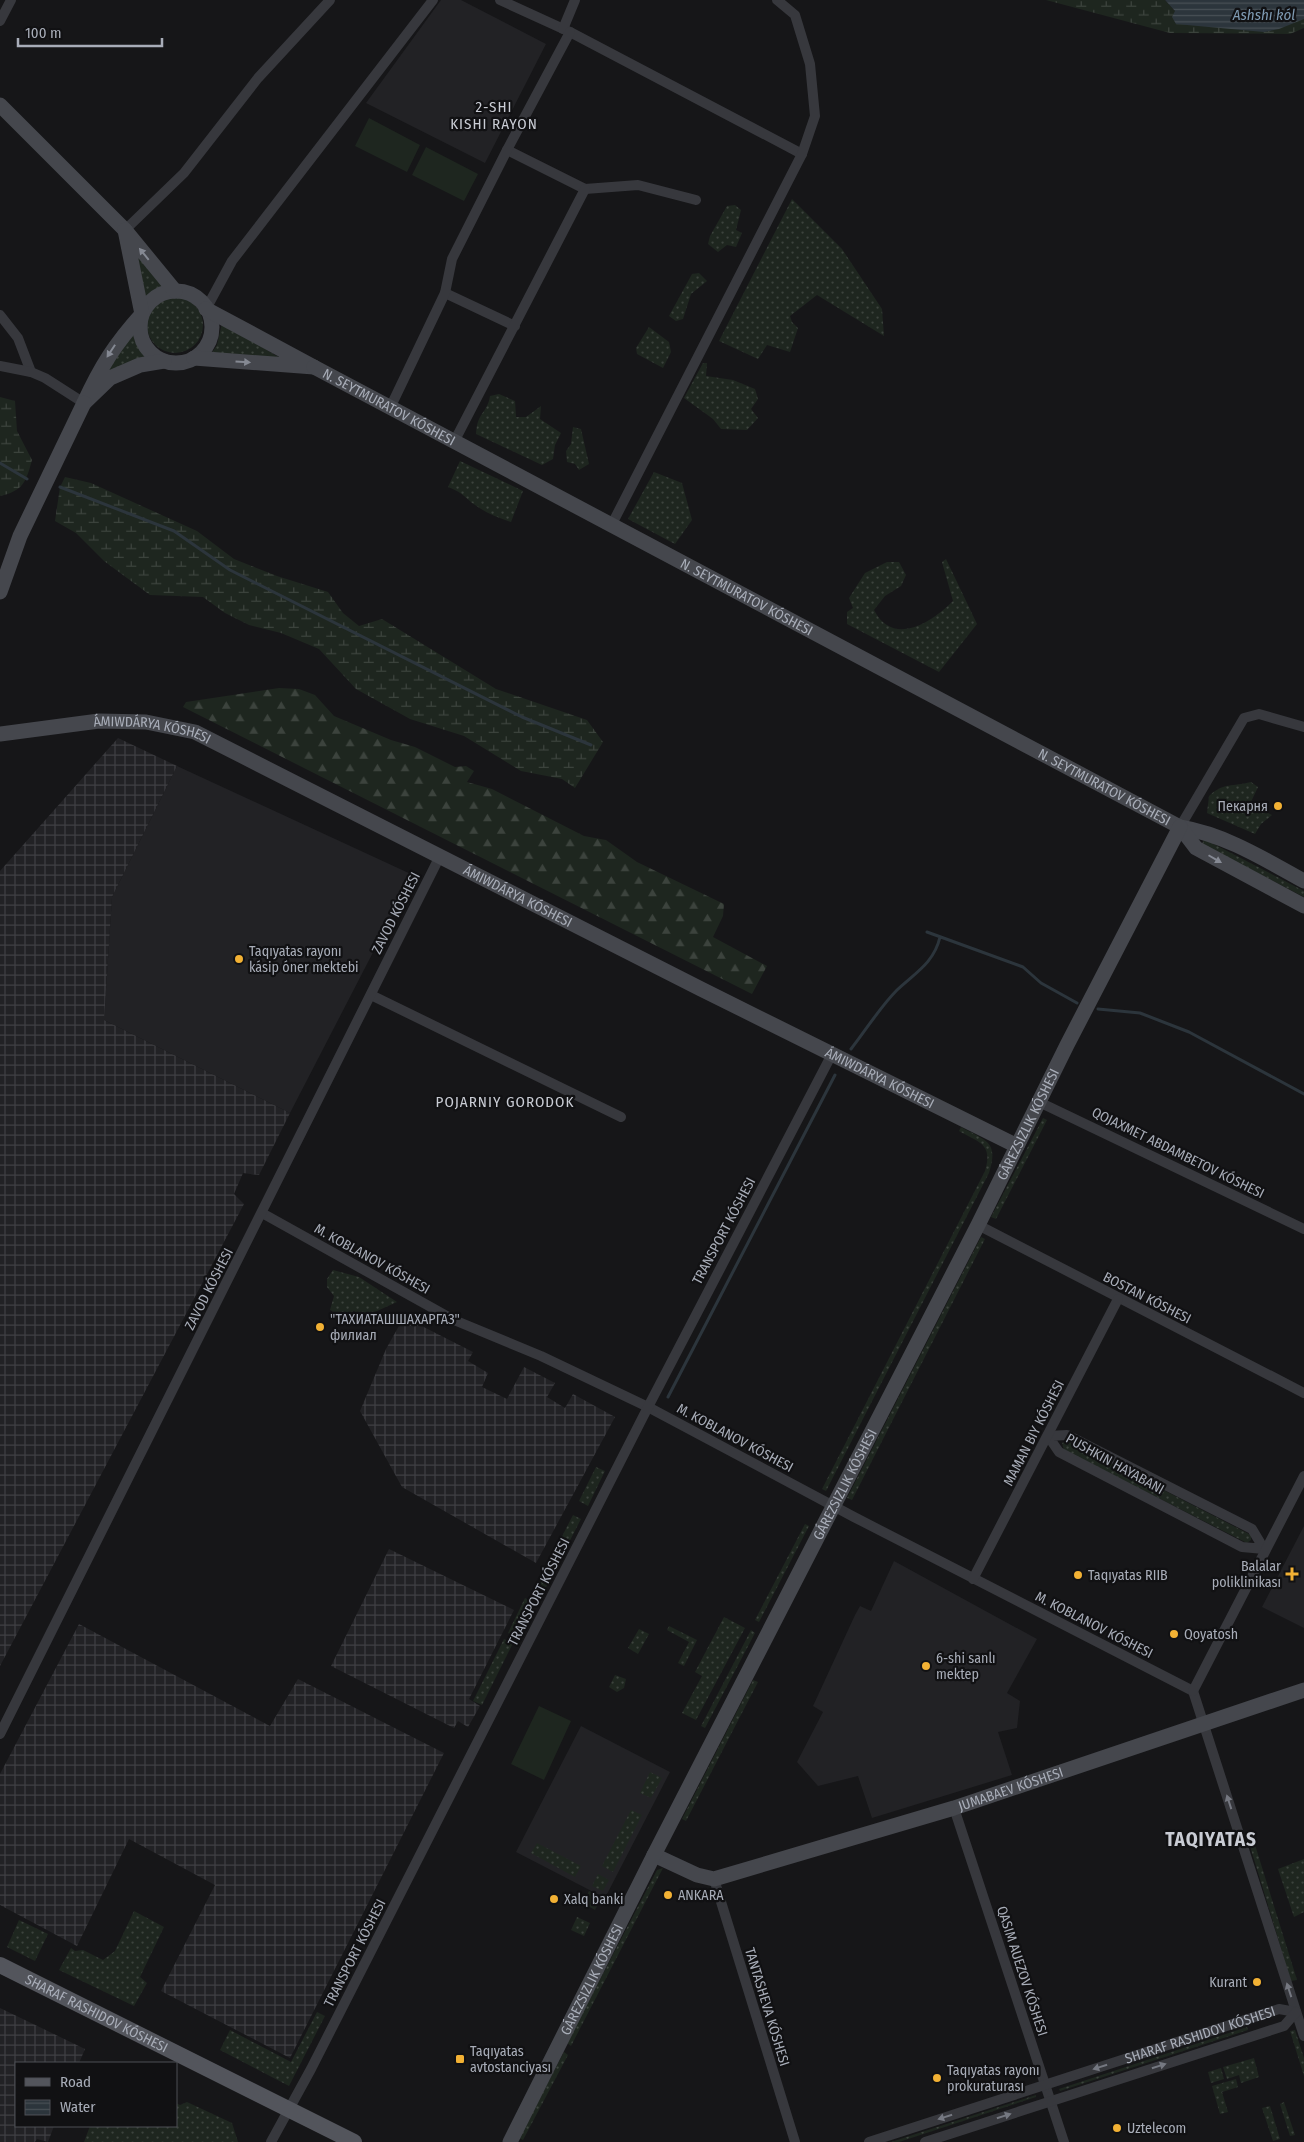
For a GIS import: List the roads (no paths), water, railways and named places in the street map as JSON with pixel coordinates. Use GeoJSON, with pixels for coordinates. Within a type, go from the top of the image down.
{"type":"FeatureCollection","features":[{"type":"Feature","properties":{"kind":"main road","name":"SHARAF RASHIDOV KÓSHESI"},"geometry":{"type":"LineString","coordinates":[[0,1965],[354,2142]]}},
{"type":"Feature","properties":{"kind":"street"},"geometry":{"type":"LineString","coordinates":[[0,21],[11,0]]}},
{"type":"Feature","properties":{"kind":"street"},"geometry":{"type":"LineString","coordinates":[[125,230],[184,173],[258,78],[330,0]]}},
{"type":"Feature","properties":{"kind":"street"},"geometry":{"type":"LineString","coordinates":[[206,309],[232,261],[433,0]]}},
{"type":"Feature","properties":{"kind":"street"},"geometry":{"type":"LineString","coordinates":[[500,0],[566,31],[802,154]]}},
{"type":"Feature","properties":{"kind":"street"},"geometry":{"type":"LineString","coordinates":[[390,408],[445,293],[452,259],[566,31],[575,0]]}},
{"type":"Feature","properties":{"kind":"street"},"geometry":{"type":"LineString","coordinates":[[611,526],[802,154],[815,116],[810,64],[795,15],[777,0]]}},
{"type":"Feature","properties":{"kind":"street"},"geometry":{"type":"LineString","coordinates":[[0,105],[125,230],[175,291]]}},
{"type":"Feature","properties":{"kind":"street"},"geometry":{"type":"LineString","coordinates":[[507,150],[585,189],[638,185],[696,200]]}},
{"type":"Feature","properties":{"kind":"street"},"geometry":{"type":"LineString","coordinates":[[454,442],[585,189]]}},
{"type":"Feature","properties":{"kind":"street"},"geometry":{"type":"LineString","coordinates":[[125,230],[142,314],[141,337],[146,348],[154,356],[164,361]]}},
{"type":"Feature","properties":{"kind":"street"},"geometry":{"type":"LineString","coordinates":[[0,592],[20,536],[84,403],[106,358],[155,298],[175,291],[193,296],[206,309],[211,319],[210,336],[203,351],[194,358],[179,363],[164,361],[140,365],[110,378],[84,403]]}},
{"type":"Feature","properties":{"kind":"street"},"geometry":{"type":"LineString","coordinates":[[445,293],[515,326]]}},
{"type":"Feature","properties":{"kind":"street","name":"N. SEYTMURATOV KÓSHESI"},"geometry":{"type":"LineString","coordinates":[[206,309],[1180,827]]}},
{"type":"Feature","properties":{"kind":"street"},"geometry":{"type":"LineString","coordinates":[[0,315],[18,338],[31,372]]}},
{"type":"Feature","properties":{"kind":"street"},"geometry":{"type":"LineString","coordinates":[[194,358],[314,367]]}},
{"type":"Feature","properties":{"kind":"street"},"geometry":{"type":"LineString","coordinates":[[0,366],[31,372],[45,378],[84,403]]}},
{"type":"Feature","properties":{"kind":"street"},"geometry":{"type":"LineString","coordinates":[[1180,827],[1244,718],[1259,714],[1304,727]]}},
{"type":"Feature","properties":{"kind":"street","name":"ÁMIWDÁRYA KÓSHESI"},"geometry":{"type":"LineString","coordinates":[[0,734],[99,721],[146,722],[195,732],[1017,1146]]}},
{"type":"Feature","properties":{"kind":"street"},"geometry":{"type":"LineString","coordinates":[[1180,827],[1202,831],[1226,839],[1304,881]]}},
{"type":"Feature","properties":{"kind":"street"},"geometry":{"type":"LineString","coordinates":[[1180,827],[1196,848],[1304,906]]}},
{"type":"Feature","properties":{"kind":"street","name":"GÁREZSIZLIK KÓSHESI"},"geometry":{"type":"LineString","coordinates":[[510,2142],[654,1854],[978,1225],[1180,827]]}},
{"type":"Feature","properties":{"kind":"street","name":"ZAVOD KÓSHESI"},"geometry":{"type":"LineString","coordinates":[[0,1734],[440,856]]}},
{"type":"Feature","properties":{"kind":"street"},"geometry":{"type":"LineString","coordinates":[[371,995],[620,1117]]}},
{"type":"Feature","properties":{"kind":"street","name":"TRANSPORT KÓSHESI"},"geometry":{"type":"LineString","coordinates":[[272,2142],[648,1407],[832,1054]]}},
{"type":"Feature","properties":{"kind":"street","name":"QOJAXMET ABDAMBETOV KÓSHESI"},"geometry":{"type":"LineString","coordinates":[[1040,1102],[1304,1229]]}},
{"type":"Feature","properties":{"kind":"street","name":"M. KOBLANOV KÓSHESI"},"geometry":{"type":"LineString","coordinates":[[262,1214],[454,1320],[541,1356],[648,1407],[833,1506],[1192,1691]]}},
{"type":"Feature","properties":{"kind":"street","name":"BOSTAN KÓSHESI"},"geometry":{"type":"LineString","coordinates":[[978,1225],[1118,1299],[1304,1393]]}},
{"type":"Feature","properties":{"kind":"street","name":"MAMAN BIY KÓSHESI"},"geometry":{"type":"LineString","coordinates":[[974,1579],[1118,1299]]}},
{"type":"Feature","properties":{"kind":"street"},"geometry":{"type":"LineString","coordinates":[[1048,1436],[1067,1435],[1252,1529],[1264,1549]]}},
{"type":"Feature","properties":{"kind":"street"},"geometry":{"type":"LineString","coordinates":[[1048,1436],[1059,1452],[1242,1547],[1264,1549]]}},
{"type":"Feature","properties":{"kind":"street"},"geometry":{"type":"LineString","coordinates":[[1304,1476],[1264,1549],[1192,1691],[1204,1723],[1304,2036]]}},
{"type":"Feature","properties":{"kind":"street","name":"JUMABAEV KÓSHESI"},"geometry":{"type":"LineString","coordinates":[[714,1880],[954,1808],[1304,1690]]}},
{"type":"Feature","properties":{"kind":"street"},"geometry":{"type":"LineString","coordinates":[[954,1808],[1064,2142]]}},
{"type":"Feature","properties":{"kind":"street"},"geometry":{"type":"LineString","coordinates":[[654,1854],[697,1875],[714,1880]]}},
{"type":"Feature","properties":{"kind":"street","name":"TANTASHEVA KÓSHESI"},"geometry":{"type":"LineString","coordinates":[[714,1880],[795,2142]]}},
{"type":"Feature","properties":{"kind":"street","name":"SHARAF RASHIDOV KÓSHESI"},"geometry":{"type":"LineString","coordinates":[[869,2142],[1279,2009],[1296,2012]]}},
{"type":"Feature","properties":{"kind":"street","name":"SHARAF RASHIDOV KÓSHESI"},"geometry":{"type":"LineString","coordinates":[[925,2142],[1284,2026],[1296,2012]]}},
{"type":"Feature","properties":{"kind":"water","name":"Ashshı kól"},"geometry":{"type":"Polygon","coordinates":[[[1165,0],[1304,0],[1304,19],[1279,29],[1264,32],[1176,24],[1172,17],[1175,11],[1165,0]]]}},
{"type":"Feature","properties":{"kind":"waterway"},"geometry":{"type":"LineString","coordinates":[[0,463],[27,479]]}},
{"type":"Feature","properties":{"kind":"waterway"},"geometry":{"type":"LineString","coordinates":[[60,487],[174,531],[230,570],[522,717],[591,745]]}},
{"type":"Feature","properties":{"kind":"waterway"},"geometry":{"type":"LineString","coordinates":[[927,932],[1023,967],[1041,983],[1077,1003]]}},
{"type":"Feature","properties":{"kind":"waterway"},"geometry":{"type":"LineString","coordinates":[[851,1049],[897,990],[929,961],[940,937]]}},
{"type":"Feature","properties":{"kind":"waterway"},"geometry":{"type":"LineString","coordinates":[[1098,1009],[1140,1013],[1189,1032],[1304,1094]]}},
{"type":"Feature","properties":{"kind":"waterway"},"geometry":{"type":"LineString","coordinates":[[668,1397],[835,1075]]}},
{"type":"Feature","properties":{"kind":"place","name":"Пекарня"},"geometry":{"type":"Point","coordinates":[1278,806]}},
{"type":"Feature","properties":{"kind":"place","name":"Taqıyatas rayonı kásip óner mektebi"},"geometry":{"type":"Point","coordinates":[239,959]}},
{"type":"Feature","properties":{"kind":"place","name":"\"ТАХИАТАШШАХАРГАЗ\" филиал"},"geometry":{"type":"Point","coordinates":[320,1327]}},
{"type":"Feature","properties":{"kind":"place","name":"Balalar poliklinikası"},"geometry":{"type":"Point","coordinates":[1292,1574]}},
{"type":"Feature","properties":{"kind":"place","name":"Taqıyatas RIIB"},"geometry":{"type":"Point","coordinates":[1078,1575]}},
{"type":"Feature","properties":{"kind":"place","name":"Qoyatosh"},"geometry":{"type":"Point","coordinates":[1174,1634]}},
{"type":"Feature","properties":{"kind":"place","name":"6-shi sanlı mektep"},"geometry":{"type":"Point","coordinates":[926,1666]}},
{"type":"Feature","properties":{"kind":"place","name":"ANKARA"},"geometry":{"type":"Point","coordinates":[668,1895]}},
{"type":"Feature","properties":{"kind":"place","name":"Xalq banki"},"geometry":{"type":"Point","coordinates":[554,1899]}},
{"type":"Feature","properties":{"kind":"place","name":"Kurant"},"geometry":{"type":"Point","coordinates":[1257,1982]}},
{"type":"Feature","properties":{"kind":"place","name":"Taqıyatas avtostanciyası"},"geometry":{"type":"Point","coordinates":[460,2059]}},
{"type":"Feature","properties":{"kind":"place","name":"Taqıyatas rayonı prokuraturası"},"geometry":{"type":"Point","coordinates":[937,2078]}},
{"type":"Feature","properties":{"kind":"place","name":"Uztelecom"},"geometry":{"type":"Point","coordinates":[1117,2128]}},
{"type":"Feature","properties":{"kind":"district","name":"2-SHI KISHI RAYON"},"geometry":{"type":"Point","coordinates":[494,116]}},
{"type":"Feature","properties":{"kind":"district","name":"POJARNIY GORODOK"},"geometry":{"type":"Point","coordinates":[505,1102]}},
{"type":"Feature","properties":{"kind":"district","name":"TAQIYATAS"},"geometry":{"type":"Point","coordinates":[1211,1839]}}]}
